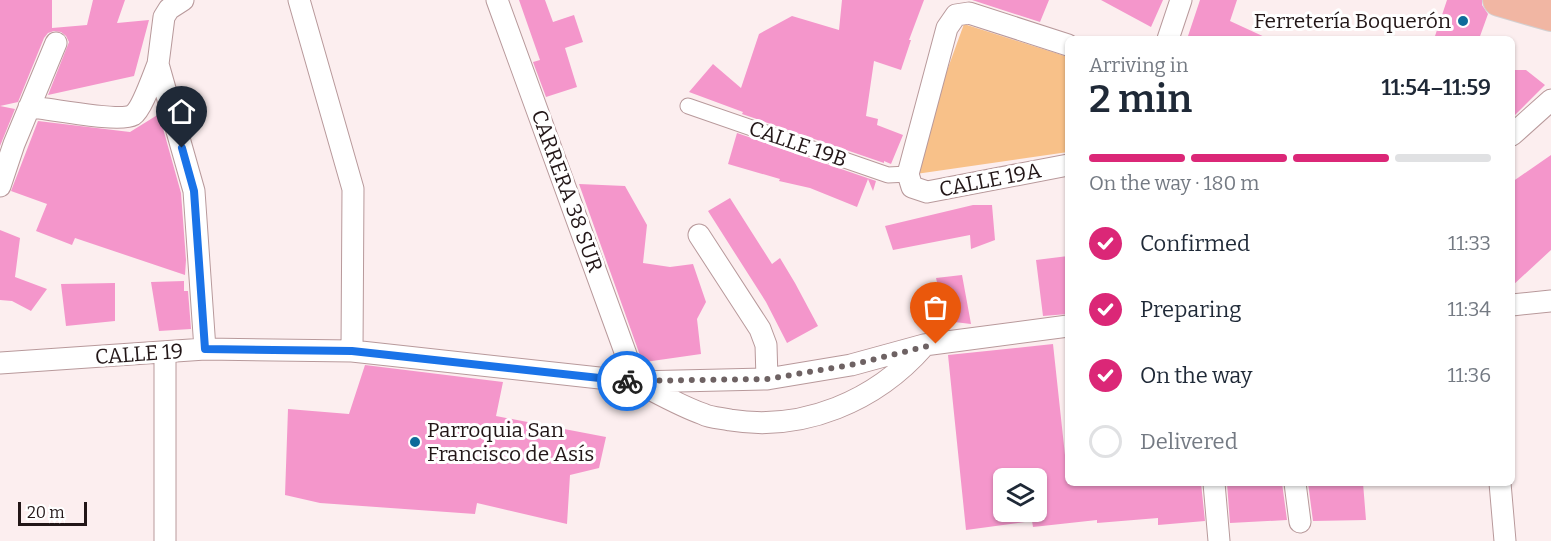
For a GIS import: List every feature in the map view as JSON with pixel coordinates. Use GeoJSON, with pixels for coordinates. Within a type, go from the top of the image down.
{"type":"FeatureCollection","features":[{"type":"Feature","properties":{"kind":"main road"},"geometry":{"type":"LineString","coordinates":[[1499,0],[1551,15]]}},
{"type":"Feature","properties":{"kind":"street"},"geometry":{"type":"LineString","coordinates":[[29,106],[105,117],[125,117],[134,114],[158,64],[164,17],[169,9],[183,0]]}},
{"type":"Feature","properties":{"kind":"street"},"geometry":{"type":"LineString","coordinates":[[299,0],[353,189],[352,351]]}},
{"type":"Feature","properties":{"kind":"street","name":"CARRERA 38 SUR"},"geometry":{"type":"LineString","coordinates":[[498,0],[636,382]]}},
{"type":"Feature","properties":{"kind":"street"},"geometry":{"type":"LineString","coordinates":[[1169,36],[1182,0]]}},
{"type":"Feature","properties":{"kind":"street"},"geometry":{"type":"LineString","coordinates":[[910,181],[947,28],[956,15],[969,13],[1065,44]]}},
{"type":"Feature","properties":{"kind":"street"},"geometry":{"type":"LineString","coordinates":[[0,186],[29,106],[56,43]]}},
{"type":"Feature","properties":{"kind":"street"},"geometry":{"type":"LineString","coordinates":[[158,64],[194,191],[205,349]]}},
{"type":"Feature","properties":{"kind":"street"},"geometry":{"type":"LineString","coordinates":[[1515,132],[1551,100]]}},
{"type":"Feature","properties":{"kind":"street","name":"CALLE 19B"},"geometry":{"type":"LineString","coordinates":[[688,106],[910,181]]}},
{"type":"Feature","properties":{"kind":"street","name":"CALLE 19A"},"geometry":{"type":"LineString","coordinates":[[910,181],[927,192],[1065,166]]}},
{"type":"Feature","properties":{"kind":"street"},"geometry":{"type":"LineString","coordinates":[[699,235],[760,329],[766,345],[767,379]]}},
{"type":"Feature","properties":{"kind":"street"},"geometry":{"type":"LineString","coordinates":[[1515,305],[1551,301]]}},
{"type":"Feature","properties":{"kind":"street","name":"CALLE 19"},"geometry":{"type":"LineString","coordinates":[[0,363],[205,349],[352,351],[636,382],[767,379],[851,365],[924,345],[1065,326]]}},
{"type":"Feature","properties":{"kind":"street","name":"CALLE 19"},"geometry":{"type":"LineString","coordinates":[[636,382],[704,415],[750,423],[797,420],[846,405],[881,386],[911,360],[924,345]]}},
{"type":"Feature","properties":{"kind":"street"},"geometry":{"type":"LineString","coordinates":[[165,353],[165,541]]}},
{"type":"Feature","properties":{"kind":"street"},"geometry":{"type":"LineString","coordinates":[[1214,486],[1219,541]]}},
{"type":"Feature","properties":{"kind":"street"},"geometry":{"type":"LineString","coordinates":[[1296,486],[1300,522]]}},
{"type":"Feature","properties":{"kind":"street"},"geometry":{"type":"LineString","coordinates":[[1500,486],[1505,541]]}},
{"type":"Feature","properties":{"kind":"shaded area"},"geometry":{"type":"Polygon","coordinates":[[[964,24],[1065,56],[1065,152],[909,175],[964,24]]]}},
{"type":"Feature","properties":{"kind":"building"},"geometry":{"type":"Polygon","coordinates":[[[0,0],[52,0],[52,28],[87,25],[93,0],[125,0],[117,23],[149,20],[134,76],[48,95],[69,42],[61,32],[54,31],[48,33],[44,38],[18,102],[0,106],[0,0]]]}},
{"type":"Feature","properties":{"kind":"building"},"geometry":{"type":"Polygon","coordinates":[[[519,0],[545,0],[553,22],[574,15],[583,42],[565,48],[577,87],[546,97],[533,62],[540,60],[519,0]]]}},
{"type":"Feature","properties":{"kind":"building"},"geometry":{"type":"Polygon","coordinates":[[[842,0],[924,0],[901,70],[874,61],[866,116],[878,119],[877,125],[903,135],[891,164],[742,114],[743,112],[689,92],[713,64],[741,88],[759,34],[792,16],[839,30],[842,0]]]}},
{"type":"Feature","properties":{"kind":"building"},"geometry":{"type":"Polygon","coordinates":[[[972,0],[1049,0],[1040,22],[972,0]]]}},
{"type":"Feature","properties":{"kind":"building"},"geometry":{"type":"Polygon","coordinates":[[[1101,0],[1163,0],[1151,27],[1101,0]]]}},
{"type":"Feature","properties":{"kind":"building"},"geometry":{"type":"Polygon","coordinates":[[[1200,0],[1237,0],[1230,21],[1262,36],[1188,36],[1200,0]]]}},
{"type":"Feature","properties":{"kind":"building","name":"Ferretería Boquerón"},"geometry":{"type":"Polygon","coordinates":[[[1447,0],[1482,0],[1482,5],[1488,14],[1480,36],[1435,36],[1447,0]]]}},
{"type":"Feature","properties":{"kind":"building"},"geometry":{"type":"Polygon","coordinates":[[[1515,70],[1526,70],[1545,85],[1515,115],[1515,70]]]}},
{"type":"Feature","properties":{"kind":"building"},"geometry":{"type":"Polygon","coordinates":[[[0,106],[15,109],[0,146],[0,106]]]}},
{"type":"Feature","properties":{"kind":"building"},"geometry":{"type":"Polygon","coordinates":[[[159,114],[181,193],[185,275],[75,238],[72,245],[36,231],[47,204],[11,191],[38,121],[130,132],[159,114]]]}},
{"type":"Feature","properties":{"kind":"building"},"geometry":{"type":"Polygon","coordinates":[[[737,133],[876,181],[873,191],[868,179],[857,207],[810,188],[779,181],[780,179],[728,164],[737,133]]]}},
{"type":"Feature","properties":{"kind":"building"},"geometry":{"type":"Polygon","coordinates":[[[1551,155],[1551,250],[1515,283],[1515,180],[1551,155]]]}},
{"type":"Feature","properties":{"kind":"building"},"geometry":{"type":"Polygon","coordinates":[[[579,184],[625,186],[647,225],[643,263],[670,267],[693,264],[706,302],[697,319],[701,354],[642,361],[579,184]]]}},
{"type":"Feature","properties":{"kind":"building"},"geometry":{"type":"Polygon","coordinates":[[[730,198],[772,264],[780,258],[818,326],[787,343],[766,302],[708,211],[730,198]]]}},
{"type":"Feature","properties":{"kind":"building"},"geometry":{"type":"Polygon","coordinates":[[[973,205],[992,205],[995,240],[971,249],[970,235],[893,250],[885,226],[973,205]]]}},
{"type":"Feature","properties":{"kind":"building"},"geometry":{"type":"Polygon","coordinates":[[[0,230],[20,238],[15,277],[47,289],[31,311],[12,301],[0,300],[0,230]]]}},
{"type":"Feature","properties":{"kind":"building"},"geometry":{"type":"Polygon","coordinates":[[[1065,256],[1065,314],[1043,316],[1036,260],[1065,256]]]}},
{"type":"Feature","properties":{"kind":"building"},"geometry":{"type":"Polygon","coordinates":[[[962,275],[971,324],[946,321],[936,278],[962,275]]]}},
{"type":"Feature","properties":{"kind":"building"},"geometry":{"type":"Polygon","coordinates":[[[184,281],[184,291],[188,291],[191,329],[159,331],[151,282],[184,281]]]}},
{"type":"Feature","properties":{"kind":"building"},"geometry":{"type":"Polygon","coordinates":[[[115,283],[115,321],[66,326],[61,284],[115,283]]]}},
{"type":"Feature","properties":{"kind":"building"},"geometry":{"type":"Polygon","coordinates":[[[1053,344],[1065,455],[1065,486],[1201,486],[1205,521],[1158,525],[1158,518],[1097,523],[1097,520],[1033,527],[1032,522],[1047,522],[1047,468],[993,468],[993,522],[1025,522],[966,530],[948,355],[1053,344]]]}},
{"type":"Feature","properties":{"kind":"building","name":"Parroquia San Francisco de Asís"},"geometry":{"type":"Polygon","coordinates":[[[365,365],[503,382],[496,416],[606,437],[599,468],[570,475],[567,524],[477,503],[475,514],[320,503],[285,495],[288,409],[349,414],[365,365]]]}},
{"type":"Feature","properties":{"kind":"building"},"geometry":{"type":"Polygon","coordinates":[[[1227,486],[1282,486],[1287,520],[1230,523],[1227,486]]]}},
{"type":"Feature","properties":{"kind":"building"},"geometry":{"type":"Polygon","coordinates":[[[1308,486],[1363,486],[1366,520],[1313,521],[1308,486]]]}},
{"type":"Feature","properties":{"kind":"way so far"},"geometry":{"type":"LineString","coordinates":[[627,381],[767,379],[851,365],[924,345],[936,344]]}},
{"type":"Feature","properties":{"kind":"place","name":"Ferretería Boquerón"},"geometry":{"type":"Point","coordinates":[1463,21]}},
{"type":"Feature","properties":{"kind":"place","name":"Parroquia San Francisco de Asís"},"geometry":{"type":"Point","coordinates":[415,442]}},
{"type":"Feature","properties":{"kind":"route"},"geometry":{"type":"LineString","coordinates":[[182,148],[194,191],[205,349],[352,351],[627,381]]}}]}
